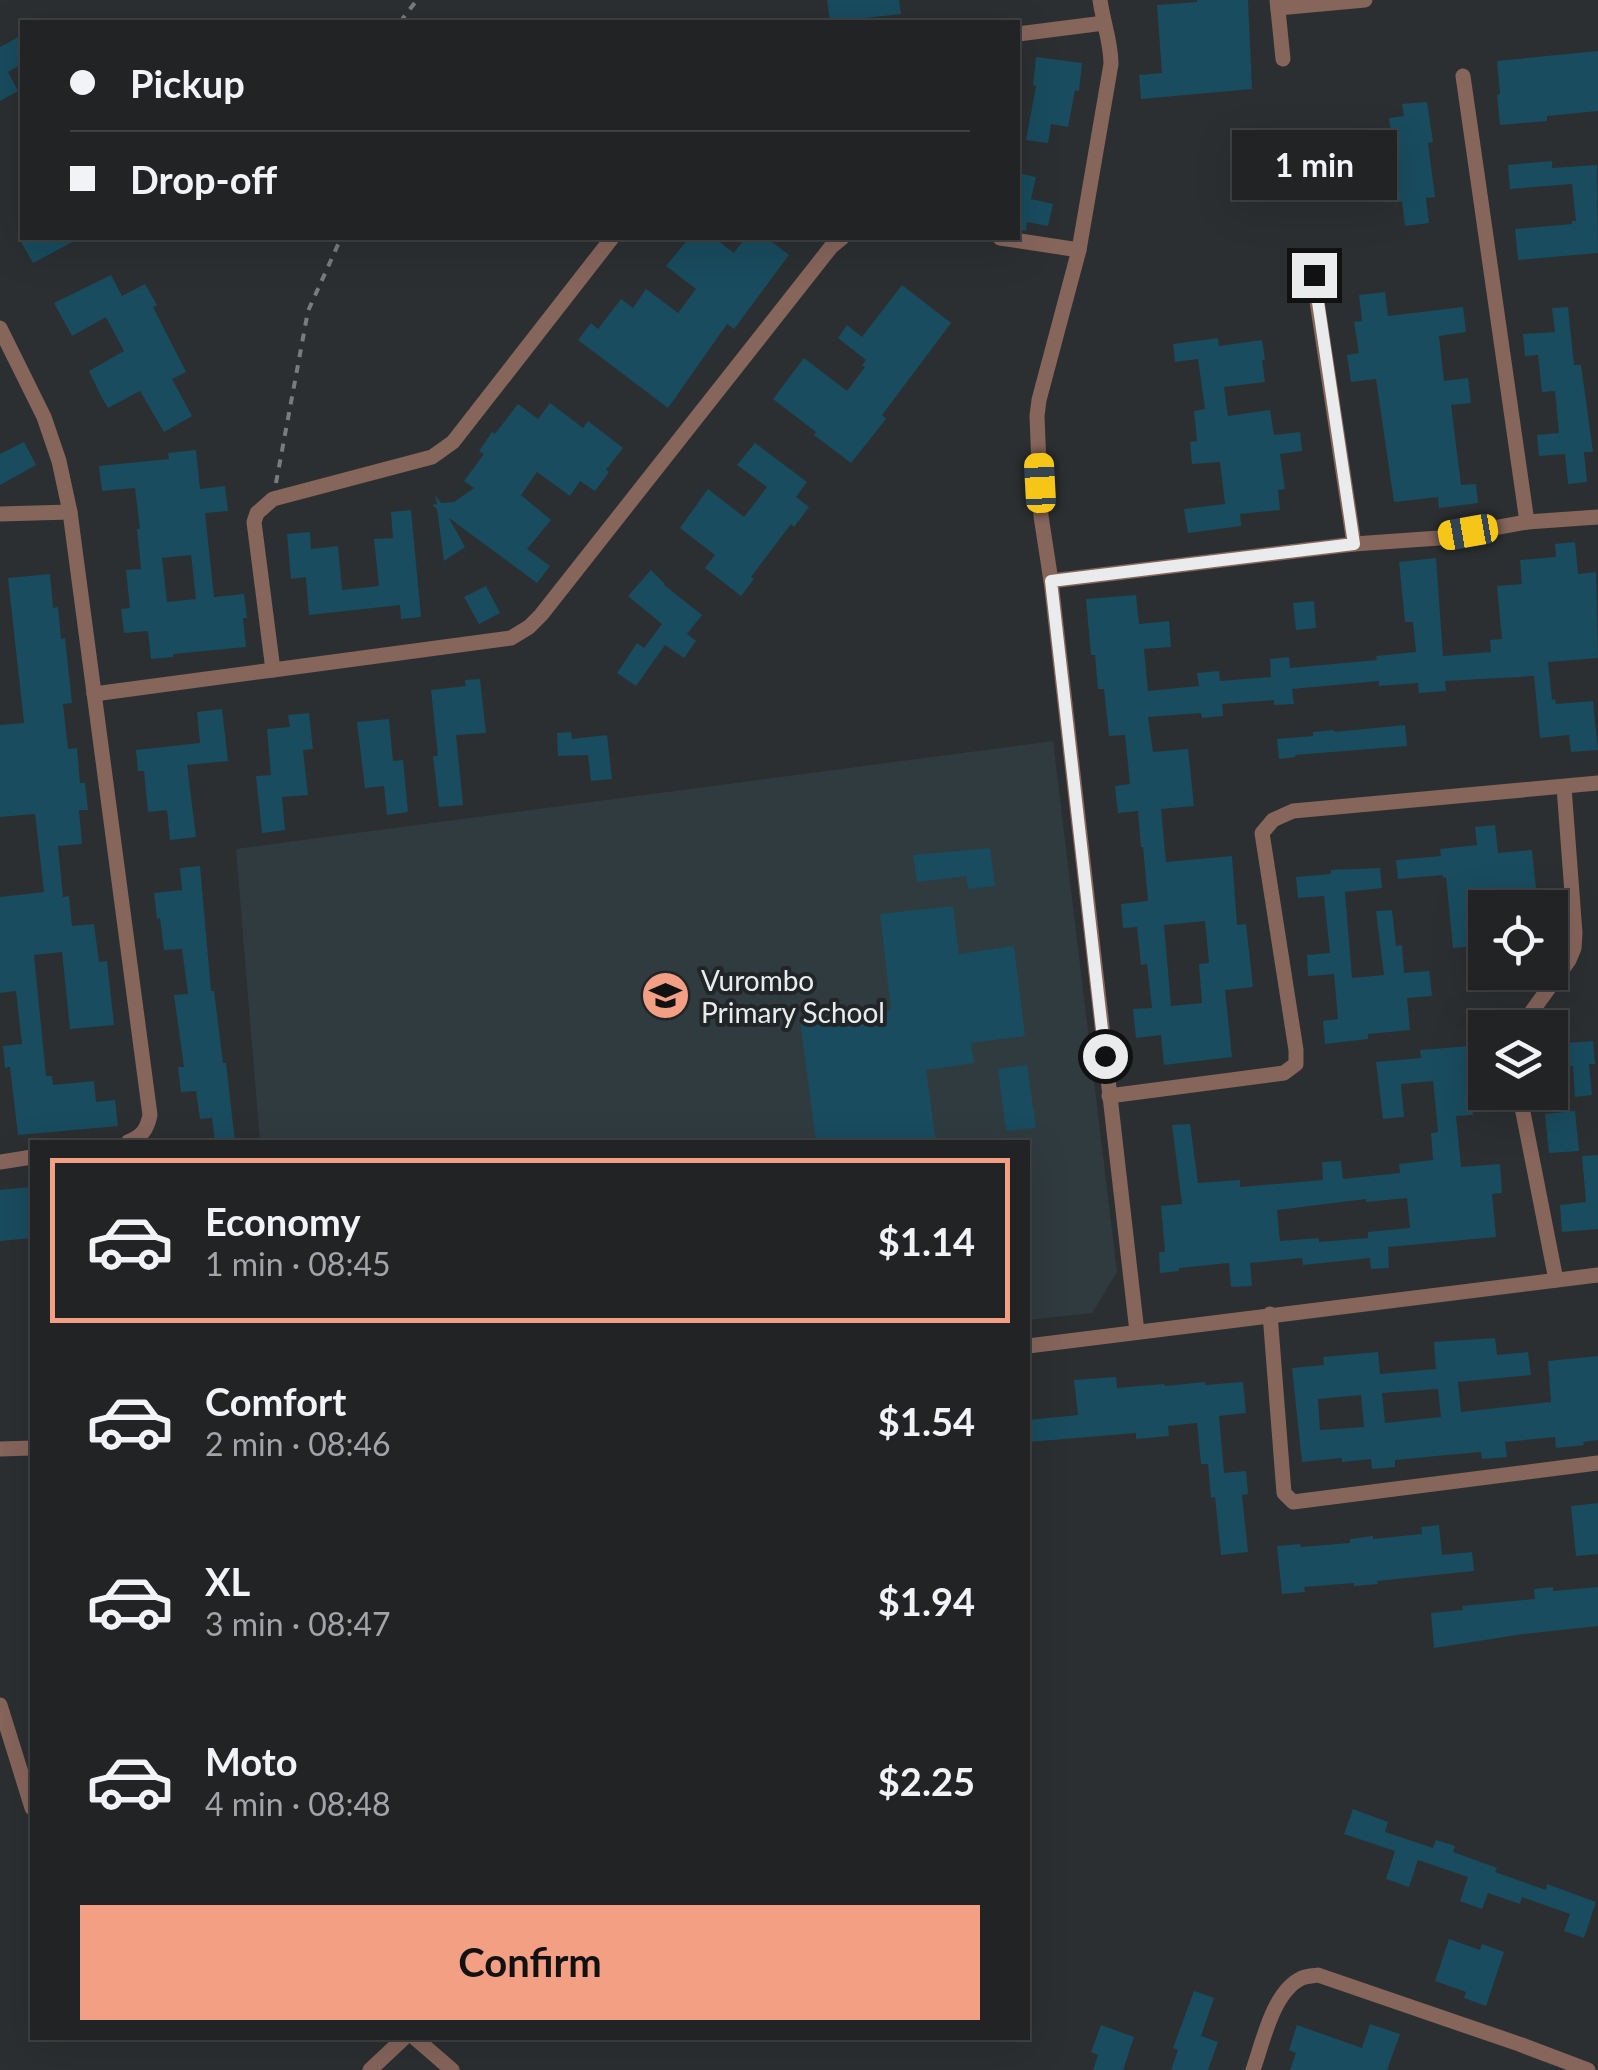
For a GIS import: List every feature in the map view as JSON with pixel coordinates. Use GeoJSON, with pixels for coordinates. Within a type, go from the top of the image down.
{"type":"FeatureCollection","features":[{"type":"Feature","properties":{"kind":"street"},"geometry":{"type":"LineString","coordinates":[[1100,0],[1111,43],[1111,64],[1079,250],[1037,416],[1041,516],[1137,1332]]}},
{"type":"Feature","properties":{"kind":"street"},"geometry":{"type":"LineString","coordinates":[[1282,60],[1278,4],[1365,0]]}},
{"type":"Feature","properties":{"kind":"street"},"geometry":{"type":"LineString","coordinates":[[1020,34],[1104,23]]}},
{"type":"Feature","properties":{"kind":"street"},"geometry":{"type":"LineString","coordinates":[[1463,76],[1527,522]]}},
{"type":"Feature","properties":{"kind":"street"},"geometry":{"type":"LineString","coordinates":[[273,670],[254,522],[257,513],[273,498],[442,452],[610,240]]}},
{"type":"Feature","properties":{"kind":"street"},"geometry":{"type":"LineString","coordinates":[[94,694],[511,638],[541,615],[839,240]]}},
{"type":"Feature","properties":{"kind":"street"},"geometry":{"type":"LineString","coordinates":[[1013,240],[1079,250]]}},
{"type":"Feature","properties":{"kind":"street"},"geometry":{"type":"LineString","coordinates":[[1314,275],[1354,544]]}},
{"type":"Feature","properties":{"kind":"street"},"geometry":{"type":"LineString","coordinates":[[0,328],[48,428],[70,512],[150,1115],[147,1129],[132,1140]]}},
{"type":"Feature","properties":{"kind":"street"},"geometry":{"type":"LineString","coordinates":[[0,514],[70,512]]}},
{"type":"Feature","properties":{"kind":"street"},"geometry":{"type":"LineString","coordinates":[[1051,581],[1354,544],[1439,538],[1527,522],[1598,517]]}},
{"type":"Feature","properties":{"kind":"street"},"geometry":{"type":"LineString","coordinates":[[1109,1096],[1284,1072],[1296,1064],[1262,834],[1273,820],[1293,811],[1598,783]]}},
{"type":"Feature","properties":{"kind":"street"},"geometry":{"type":"LineString","coordinates":[[1533,1010],[1574,948],[1564,787]]}},
{"type":"Feature","properties":{"kind":"street"},"geometry":{"type":"LineString","coordinates":[[1523,1110],[1556,1280]]}},
{"type":"Feature","properties":{"kind":"street"},"geometry":{"type":"LineString","coordinates":[[0,1162],[30,1157]]}},
{"type":"Feature","properties":{"kind":"street"},"geometry":{"type":"LineString","coordinates":[[1030,1346],[1598,1275]]}},
{"type":"Feature","properties":{"kind":"street"},"geometry":{"type":"LineString","coordinates":[[1270,1314],[1284,1493],[1292,1502],[1598,1463]]}},
{"type":"Feature","properties":{"kind":"street"},"geometry":{"type":"LineString","coordinates":[[0,1450],[30,1448]]}},
{"type":"Feature","properties":{"kind":"street"},"geometry":{"type":"LineString","coordinates":[[0,1706],[30,1802]]}},
{"type":"Feature","properties":{"kind":"street"},"geometry":{"type":"LineString","coordinates":[[1253,2070],[1277,2002],[1302,1978],[1318,1975],[1588,2070]]}},
{"type":"Feature","properties":{"kind":"street"},"geometry":{"type":"LineString","coordinates":[[370,2070],[402,2040]]}},
{"type":"Feature","properties":{"kind":"street"},"geometry":{"type":"LineString","coordinates":[[417,2040],[452,2070]]}},
{"type":"Feature","properties":{"kind":"path"},"geometry":{"type":"LineString","coordinates":[[402,20],[418,0]]}},
{"type":"Feature","properties":{"kind":"path"},"geometry":{"type":"LineString","coordinates":[[273,498],[308,311],[340,240]]}},
{"type":"Feature","properties":{"kind":"shaded area","name":"Vurombo Primary School"},"geometry":{"type":"Polygon","coordinates":[[[1053,741],[1117,1272],[1092,1313],[1030,1320],[1030,1140],[260,1140],[236,849],[1053,741]]]}},
{"type":"Feature","properties":{"kind":"building"},"geometry":{"type":"Polygon","coordinates":[[[827,0],[899,0],[901,14],[830,20],[827,0]]]}},
{"type":"Feature","properties":{"kind":"building"},"geometry":{"type":"Polygon","coordinates":[[[1248,0],[1252,89],[1141,99],[1139,75],[1162,73],[1157,5],[1248,0]]]}},
{"type":"Feature","properties":{"kind":"building"},"geometry":{"type":"Polygon","coordinates":[[[20,36],[20,65],[8,72],[18,91],[0,101],[0,47],[20,36]]]}},
{"type":"Feature","properties":{"kind":"building"},"geometry":{"type":"Polygon","coordinates":[[[1598,51],[1598,111],[1500,125],[1497,61],[1598,51]]]}},
{"type":"Feature","properties":{"kind":"building"},"geometry":{"type":"Polygon","coordinates":[[[1036,57],[1082,63],[1079,91],[1075,90],[1068,127],[1051,124],[1048,143],[1026,140],[1036,86],[1036,57]]]}},
{"type":"Feature","properties":{"kind":"building"},"geometry":{"type":"Polygon","coordinates":[[[1427,102],[1435,197],[1426,198],[1429,223],[1405,226],[1396,188],[1365,192],[1361,163],[1394,159],[1389,118],[1404,116],[1402,104],[1427,102]]]}},
{"type":"Feature","properties":{"kind":"building"},"geometry":{"type":"Polygon","coordinates":[[[1552,161],[1552,168],[1597,165],[1598,253],[1518,260],[1515,229],[1576,221],[1572,184],[1510,189],[1508,165],[1552,161]]]}},
{"type":"Feature","properties":{"kind":"building"},"geometry":{"type":"Polygon","coordinates":[[[1020,173],[1036,177],[1031,199],[1053,204],[1048,226],[1027,222],[1026,231],[1020,230],[1020,173]]]}},
{"type":"Feature","properties":{"kind":"building"},"geometry":{"type":"Polygon","coordinates":[[[20,240],[76,240],[33,263],[20,240]]]}},
{"type":"Feature","properties":{"kind":"building"},"geometry":{"type":"Polygon","coordinates":[[[687,240],[717,240],[734,253],[744,240],[770,240],[789,255],[734,329],[727,324],[668,408],[578,340],[591,323],[598,329],[621,299],[633,308],[646,289],[678,313],[696,289],[666,266],[687,240]]]}},
{"type":"Feature","properties":{"kind":"building"},"geometry":{"type":"Polygon","coordinates":[[[111,275],[122,296],[145,284],[186,372],[172,379],[192,416],[164,432],[140,391],[108,408],[101,396],[89,371],[124,351],[106,317],[72,336],[54,303],[111,275]]]}},
{"type":"Feature","properties":{"kind":"building"},"geometry":{"type":"Polygon","coordinates":[[[902,285],[951,323],[851,463],[773,399],[804,358],[847,391],[866,360],[838,338],[847,325],[862,337],[902,285]]]}},
{"type":"Feature","properties":{"kind":"building"},"geometry":{"type":"Polygon","coordinates":[[[1385,292],[1388,316],[1463,307],[1466,332],[1439,336],[1444,381],[1468,378],[1471,403],[1451,405],[1461,485],[1476,484],[1478,503],[1439,508],[1438,497],[1394,502],[1376,379],[1351,382],[1347,355],[1359,353],[1354,322],[1362,321],[1359,295],[1385,292]]]}},
{"type":"Feature","properties":{"kind":"building"},"geometry":{"type":"Polygon","coordinates":[[[1568,307],[1574,365],[1581,365],[1593,452],[1584,452],[1587,482],[1568,484],[1565,454],[1539,456],[1537,435],[1559,433],[1555,391],[1542,392],[1538,355],[1525,356],[1523,334],[1555,332],[1552,308],[1568,307]]]}},
{"type":"Feature","properties":{"kind":"building"},"geometry":{"type":"Polygon","coordinates":[[[1218,338],[1219,346],[1262,340],[1265,360],[1265,382],[1224,387],[1228,416],[1270,410],[1274,435],[1300,432],[1302,451],[1280,454],[1285,489],[1278,490],[1280,510],[1240,514],[1241,526],[1188,533],[1184,509],[1225,504],[1220,462],[1192,464],[1190,442],[1197,441],[1194,411],[1205,409],[1198,359],[1175,362],[1173,344],[1218,338]]]}},
{"type":"Feature","properties":{"kind":"building"},"geometry":{"type":"Polygon","coordinates":[[[550,403],[583,428],[588,421],[623,448],[595,491],[580,481],[570,496],[537,472],[521,495],[551,520],[527,549],[550,566],[537,583],[449,518],[465,547],[444,561],[437,509],[432,505],[437,504],[435,495],[441,503],[454,502],[474,488],[464,481],[484,454],[479,451],[518,404],[538,419],[550,403]]]}},
{"type":"Feature","properties":{"kind":"building"},"geometry":{"type":"Polygon","coordinates":[[[24,442],[36,465],[0,485],[0,454],[24,442]]]}},
{"type":"Feature","properties":{"kind":"building"},"geometry":{"type":"Polygon","coordinates":[[[755,443],[807,482],[796,497],[809,507],[794,527],[791,524],[741,596],[705,568],[715,555],[680,528],[708,489],[744,517],[767,487],[737,465],[755,443]]]}},
{"type":"Feature","properties":{"kind":"building"},"geometry":{"type":"Polygon","coordinates":[[[196,450],[200,489],[225,486],[228,511],[205,513],[214,597],[244,594],[246,647],[151,659],[148,631],[124,633],[121,609],[130,608],[126,570],[141,569],[135,488],[102,491],[99,466],[169,459],[168,453],[196,450]],[[191,555],[162,558],[167,602],[196,599],[191,555]]]}},
{"type":"Feature","properties":{"kind":"building"},"geometry":{"type":"Polygon","coordinates":[[[411,510],[421,617],[401,619],[400,605],[309,615],[306,577],[291,579],[287,534],[310,532],[311,549],[338,546],[342,590],[379,586],[374,539],[393,538],[391,512],[411,510]]]}},
{"type":"Feature","properties":{"kind":"building"},"geometry":{"type":"Polygon","coordinates":[[[1575,542],[1578,574],[1596,572],[1598,658],[1548,662],[1552,700],[1556,704],[1593,701],[1598,750],[1571,752],[1569,735],[1540,738],[1534,676],[1445,681],[1446,691],[1419,693],[1418,683],[1379,686],[1379,681],[1292,689],[1294,704],[1274,705],[1274,700],[1222,704],[1223,716],[1202,718],[1201,713],[1148,717],[1153,752],[1188,749],[1194,806],[1161,809],[1166,862],[1232,856],[1237,925],[1246,924],[1253,987],[1225,990],[1232,1057],[1164,1065],[1161,1035],[1136,1038],[1133,1009],[1152,1008],[1147,964],[1141,965],[1137,927],[1123,928],[1121,904],[1148,901],[1143,847],[1138,811],[1118,813],[1115,786],[1130,784],[1125,735],[1109,736],[1104,689],[1098,689],[1095,655],[1091,655],[1086,599],[1136,595],[1139,624],[1169,621],[1171,647],[1144,649],[1148,691],[1199,686],[1197,673],[1219,671],[1220,681],[1271,677],[1270,659],[1289,657],[1290,668],[1377,660],[1376,656],[1416,652],[1413,622],[1405,622],[1399,562],[1436,558],[1443,656],[1491,652],[1490,640],[1502,639],[1497,586],[1522,584],[1520,560],[1556,557],[1555,544],[1575,542]],[[1205,921],[1164,925],[1171,1006],[1202,1003],[1199,964],[1209,963],[1205,921]]]}},
{"type":"Feature","properties":{"kind":"building"},"geometry":{"type":"Polygon","coordinates":[[[651,570],[702,615],[687,634],[696,641],[684,658],[665,645],[636,686],[617,673],[637,643],[644,648],[662,624],[628,596],[651,570]]]}},
{"type":"Feature","properties":{"kind":"building"},"geometry":{"type":"Polygon","coordinates":[[[50,574],[53,608],[58,607],[61,639],[65,638],[72,703],[63,704],[68,749],[77,748],[80,783],[85,783],[88,810],[79,810],[82,844],[58,846],[63,897],[69,896],[72,926],[94,924],[99,962],[107,961],[114,1025],[70,1029],[62,952],[34,955],[46,1076],[52,1076],[53,1085],[94,1081],[96,1102],[115,1100],[118,1126],[18,1135],[10,1067],[5,1068],[3,1046],[22,1044],[16,991],[0,993],[0,897],[44,892],[35,814],[0,817],[0,725],[24,723],[8,578],[50,574]]]}},
{"type":"Feature","properties":{"kind":"building"},"geometry":{"type":"Polygon","coordinates":[[[486,586],[500,613],[479,624],[464,597],[486,586]]]}},
{"type":"Feature","properties":{"kind":"building"},"geometry":{"type":"Polygon","coordinates":[[[1314,601],[1316,628],[1296,630],[1293,603],[1314,601]]]}},
{"type":"Feature","properties":{"kind":"building"},"geometry":{"type":"Polygon","coordinates":[[[480,679],[486,733],[456,735],[463,805],[439,807],[431,690],[466,686],[465,680],[480,679]]]}},
{"type":"Feature","properties":{"kind":"building"},"geometry":{"type":"Polygon","coordinates":[[[222,709],[228,761],[187,765],[196,837],[170,840],[167,810],[148,812],[144,771],[138,771],[136,750],[200,743],[197,712],[222,709]]]}},
{"type":"Feature","properties":{"kind":"building"},"geometry":{"type":"Polygon","coordinates":[[[309,713],[313,749],[303,750],[308,795],[282,797],[285,830],[262,833],[256,776],[271,775],[267,729],[290,727],[288,715],[309,713]]]}},
{"type":"Feature","properties":{"kind":"building"},"geometry":{"type":"Polygon","coordinates":[[[389,719],[393,761],[403,760],[408,812],[387,815],[384,786],[365,788],[357,722],[389,719]]]}},
{"type":"Feature","properties":{"kind":"building"},"geometry":{"type":"Polygon","coordinates":[[[1405,725],[1407,746],[1279,759],[1277,739],[1313,736],[1313,732],[1405,725]]]}},
{"type":"Feature","properties":{"kind":"building"},"geometry":{"type":"Polygon","coordinates":[[[571,732],[572,739],[607,735],[612,779],[591,781],[588,755],[558,756],[557,733],[571,732]]]}},
{"type":"Feature","properties":{"kind":"building"},"geometry":{"type":"Polygon","coordinates":[[[1495,825],[1498,853],[1532,850],[1536,890],[1468,890],[1468,947],[1453,948],[1446,877],[1398,879],[1396,860],[1441,856],[1440,849],[1477,845],[1475,827],[1495,825]]]}},
{"type":"Feature","properties":{"kind":"building"},"geometry":{"type":"Polygon","coordinates":[[[990,848],[995,886],[968,889],[966,876],[917,882],[913,855],[990,848]]]}},
{"type":"Feature","properties":{"kind":"building"},"geometry":{"type":"Polygon","coordinates":[[[200,866],[211,991],[226,1063],[235,1140],[215,1140],[212,1118],[200,1119],[196,1091],[181,1092],[178,1067],[184,1067],[174,995],[188,994],[182,949],[164,950],[154,893],[182,890],[180,868],[200,866]]]}},
{"type":"Feature","properties":{"kind":"building"},"geometry":{"type":"Polygon","coordinates":[[[1380,868],[1382,888],[1345,892],[1352,978],[1384,975],[1376,911],[1392,910],[1396,946],[1402,945],[1404,973],[1429,971],[1432,996],[1407,998],[1410,1030],[1325,1044],[1323,1021],[1338,1019],[1334,974],[1308,976],[1307,955],[1330,953],[1324,896],[1298,898],[1296,877],[1331,874],[1331,870],[1380,868]]]}},
{"type":"Feature","properties":{"kind":"building"},"geometry":{"type":"Polygon","coordinates":[[[953,906],[959,954],[1014,946],[1025,1036],[971,1043],[974,1063],[926,1070],[936,1140],[816,1140],[800,1020],[891,1010],[880,914],[953,906]]]}},
{"type":"Feature","properties":{"kind":"building"},"geometry":{"type":"Polygon","coordinates":[[[1593,1041],[1595,1064],[1589,1064],[1592,1095],[1575,1097],[1573,1066],[1568,1066],[1568,1043],[1593,1041]]]}},
{"type":"Feature","properties":{"kind":"building"},"geometry":{"type":"Polygon","coordinates":[[[1468,1046],[1468,1110],[1472,1110],[1473,1115],[1456,1116],[1461,1167],[1500,1164],[1502,1193],[1492,1194],[1496,1237],[1388,1247],[1389,1268],[1371,1269],[1370,1258],[1303,1265],[1302,1258],[1250,1263],[1252,1286],[1231,1287],[1229,1263],[1160,1273],[1159,1252],[1165,1252],[1161,1206],[1182,1204],[1172,1125],[1190,1124],[1198,1183],[1240,1180],[1240,1187],[1323,1180],[1322,1162],[1341,1161],[1343,1179],[1400,1173],[1399,1164],[1433,1160],[1431,1133],[1438,1132],[1433,1081],[1401,1084],[1404,1117],[1383,1119],[1376,1062],[1421,1058],[1420,1050],[1468,1046]],[[1407,1198],[1277,1210],[1280,1241],[1368,1238],[1368,1232],[1410,1228],[1407,1198]]]}},
{"type":"Feature","properties":{"kind":"building"},"geometry":{"type":"Polygon","coordinates":[[[1027,1065],[1036,1128],[1006,1131],[998,1069],[1027,1065]]]}},
{"type":"Feature","properties":{"kind":"building"},"geometry":{"type":"Polygon","coordinates":[[[1575,1111],[1579,1151],[1549,1153],[1545,1114],[1575,1111]]]}},
{"type":"Feature","properties":{"kind":"building"},"geometry":{"type":"Polygon","coordinates":[[[1598,1155],[1598,1229],[1562,1232],[1560,1205],[1586,1202],[1582,1156],[1598,1155]]]}},
{"type":"Feature","properties":{"kind":"building"},"geometry":{"type":"Polygon","coordinates":[[[30,1187],[30,1238],[0,1241],[0,1190],[30,1187]]]}},
{"type":"Feature","properties":{"kind":"building"},"geometry":{"type":"Polygon","coordinates":[[[1495,1338],[1497,1355],[1528,1352],[1531,1375],[1458,1382],[1461,1412],[1551,1402],[1548,1361],[1598,1356],[1598,1440],[1556,1448],[1555,1437],[1505,1442],[1507,1457],[1482,1459],[1481,1452],[1447,1455],[1395,1460],[1395,1467],[1372,1469],[1371,1459],[1302,1462],[1292,1368],[1324,1365],[1323,1357],[1378,1352],[1380,1374],[1436,1369],[1434,1342],[1495,1338]],[[1438,1389],[1382,1393],[1385,1423],[1441,1417],[1438,1389]],[[1361,1395],[1318,1399],[1320,1430],[1364,1427],[1361,1395]]]}},
{"type":"Feature","properties":{"kind":"building"},"geometry":{"type":"Polygon","coordinates":[[[1116,1377],[1117,1388],[1243,1382],[1246,1413],[1219,1416],[1224,1473],[1246,1471],[1248,1494],[1242,1495],[1248,1552],[1221,1555],[1215,1497],[1211,1498],[1208,1464],[1201,1464],[1197,1423],[1168,1426],[1169,1436],[1136,1439],[1136,1433],[1030,1442],[1030,1420],[1078,1415],[1074,1380],[1116,1377]]]}},
{"type":"Feature","properties":{"kind":"building"},"geometry":{"type":"Polygon","coordinates":[[[1598,1503],[1598,1554],[1576,1556],[1571,1506],[1598,1503]]]}},
{"type":"Feature","properties":{"kind":"building"},"geometry":{"type":"Polygon","coordinates":[[[1439,1525],[1442,1555],[1472,1552],[1474,1571],[1377,1581],[1378,1584],[1304,1587],[1305,1592],[1282,1594],[1277,1546],[1350,1543],[1350,1539],[1373,1536],[1422,1534],[1421,1527],[1439,1525]]]}},
{"type":"Feature","properties":{"kind":"building"},"geometry":{"type":"Polygon","coordinates":[[[1553,1587],[1553,1591],[1598,1587],[1598,1626],[1434,1648],[1431,1613],[1535,1599],[1534,1589],[1553,1587]]]}},
{"type":"Feature","properties":{"kind":"building"},"geometry":{"type":"Polygon","coordinates":[[[1353,1809],[1388,1822],[1385,1832],[1433,1848],[1436,1840],[1455,1846],[1453,1852],[1497,1868],[1495,1872],[1546,1890],[1547,1884],[1596,1902],[1584,1938],[1564,1931],[1570,1914],[1522,1897],[1520,1904],[1488,1893],[1482,1909],[1460,1901],[1468,1877],[1418,1860],[1409,1887],[1386,1879],[1395,1851],[1344,1834],[1353,1809]]]}},
{"type":"Feature","properties":{"kind":"building"},"geometry":{"type":"Polygon","coordinates":[[[1449,1939],[1480,1950],[1482,1944],[1504,1952],[1486,2006],[1464,1998],[1466,1992],[1435,1981],[1449,1939]]]}},
{"type":"Feature","properties":{"kind":"building"},"geometry":{"type":"Polygon","coordinates":[[[1194,1991],[1214,1998],[1201,2036],[1218,2042],[1208,2070],[1171,2070],[1178,2050],[1173,2048],[1194,1991]]]}},
{"type":"Feature","properties":{"kind":"building"},"geometry":{"type":"Polygon","coordinates":[[[1370,2024],[1400,2034],[1387,2070],[1290,2070],[1296,2053],[1289,2050],[1297,2025],[1362,2048],[1370,2024]]]}},
{"type":"Feature","properties":{"kind":"building"},"geometry":{"type":"Polygon","coordinates":[[[1101,2025],[1134,2037],[1123,2070],[1093,2070],[1098,2055],[1091,2052],[1101,2025]]]}},
{"type":"Feature","properties":{"kind":"place","name":"Vurombo Primary School"},"geometry":{"type":"Point","coordinates":[666,996]}},
{"type":"Feature","properties":{"kind":"route"},"geometry":{"type":"LineString","coordinates":[[1105,1056],[1051,581],[1354,544],[1314,275]]}}]}
